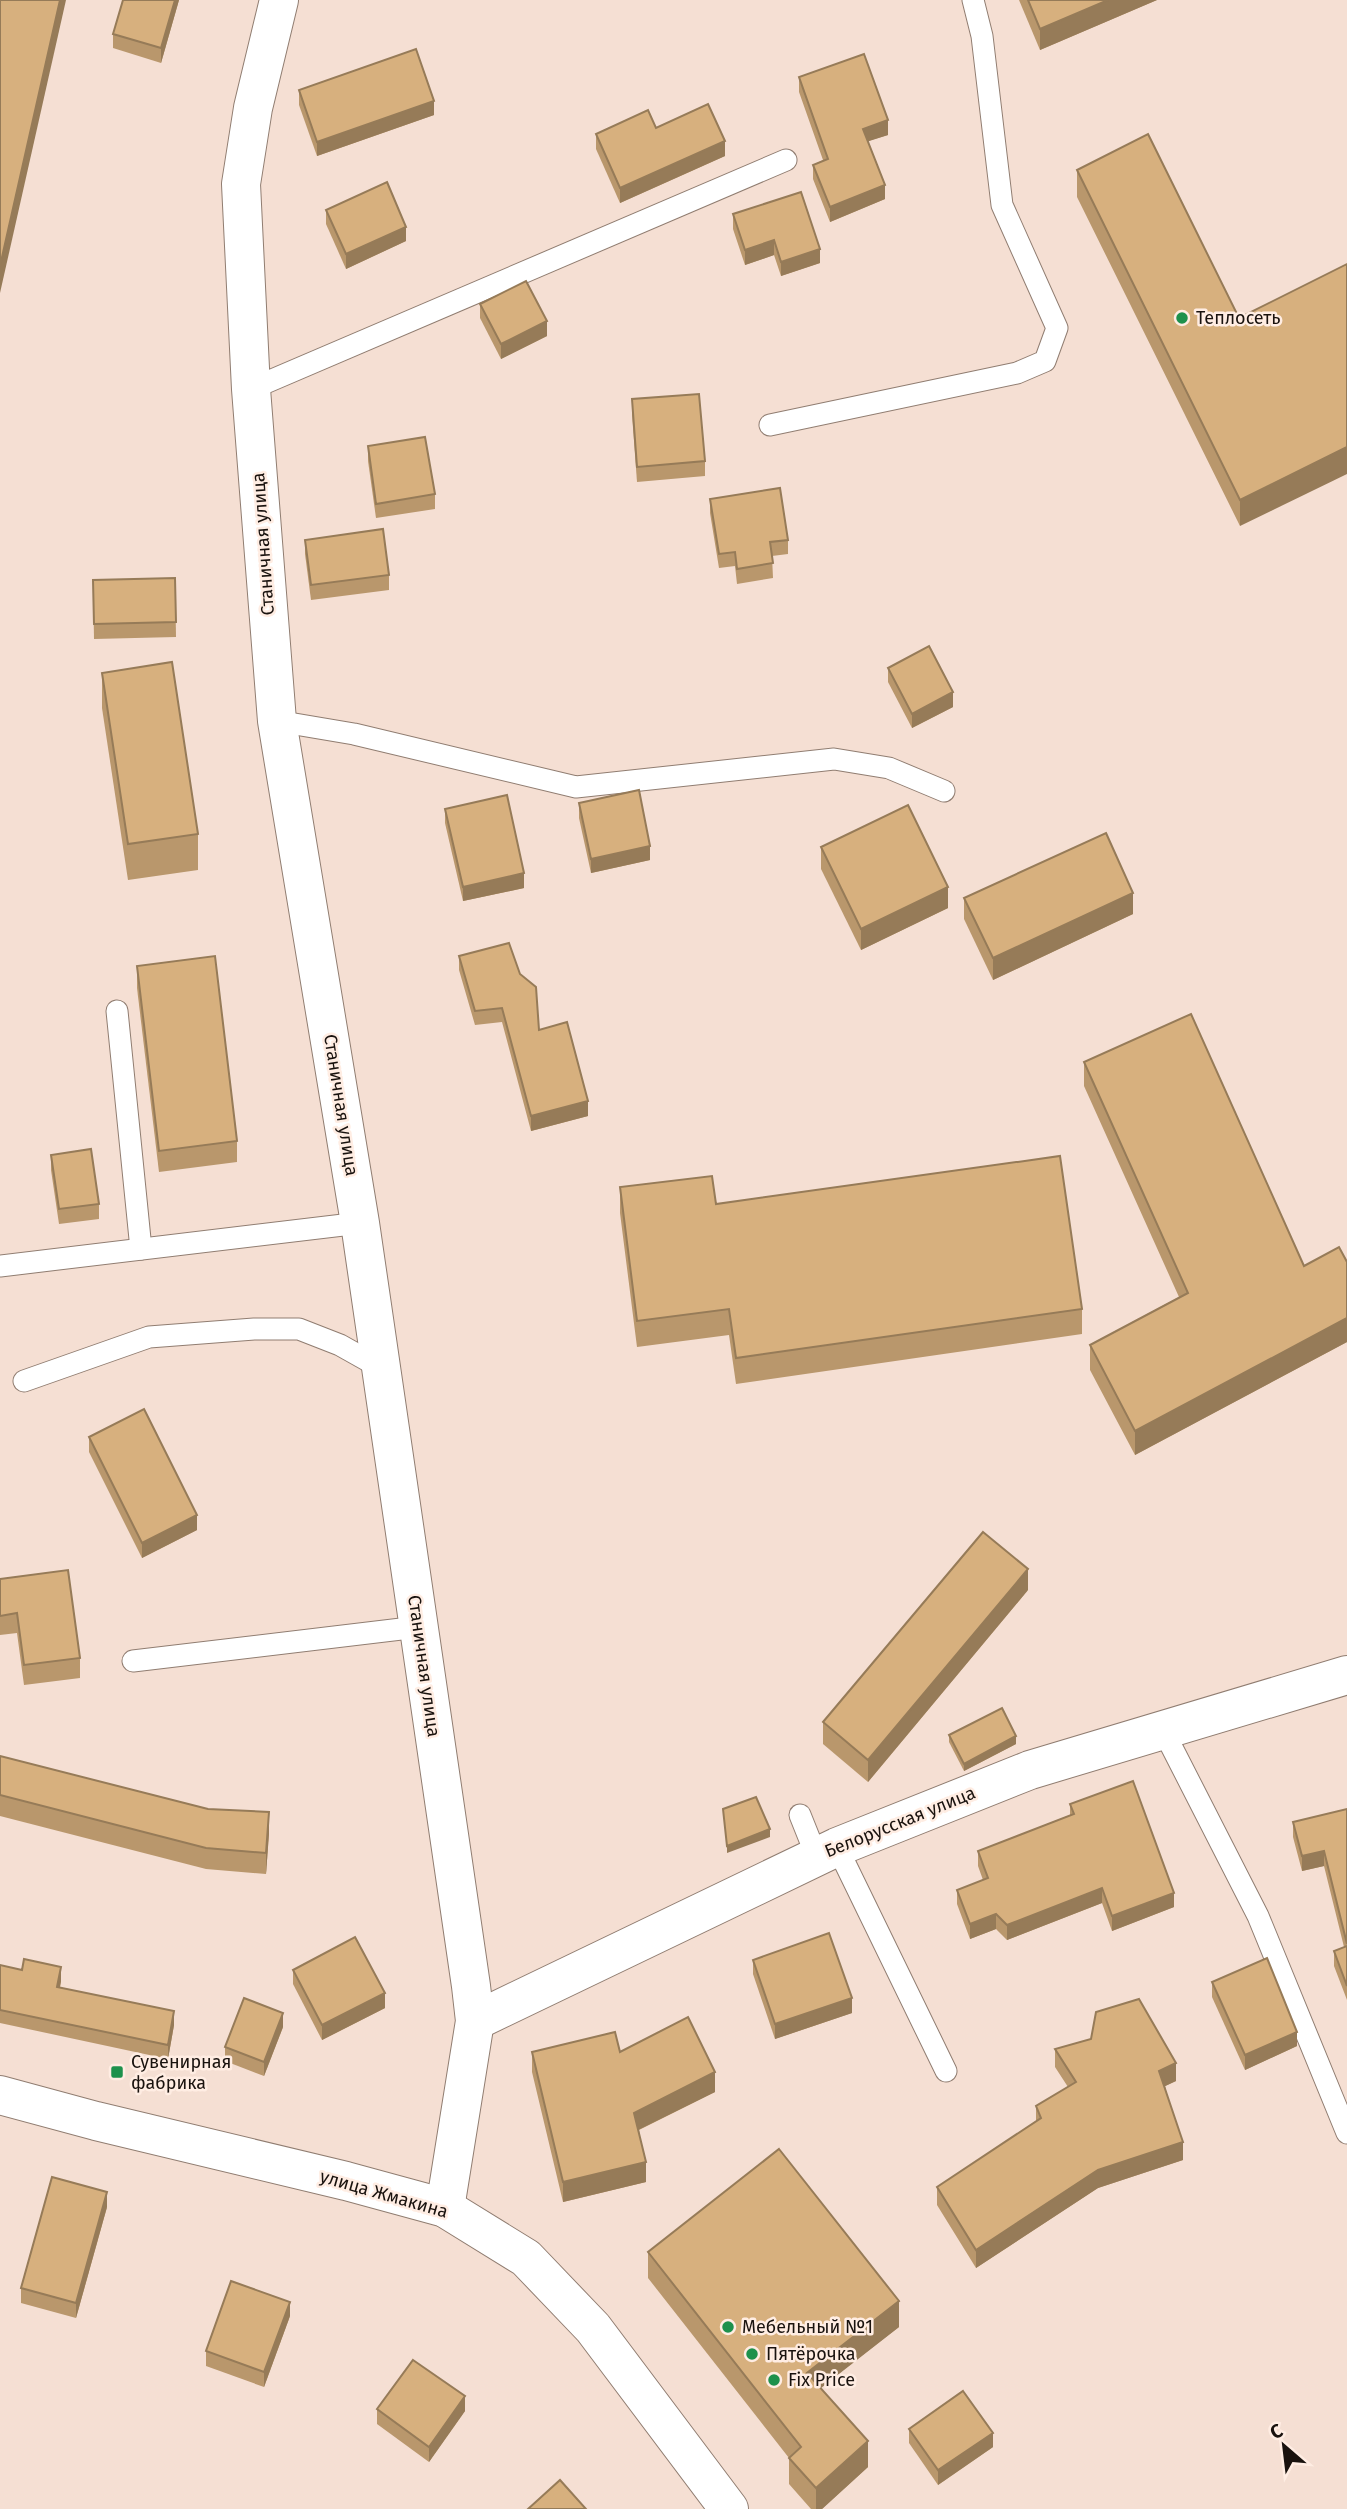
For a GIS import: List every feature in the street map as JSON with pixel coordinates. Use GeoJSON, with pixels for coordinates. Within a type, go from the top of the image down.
{"type":"FeatureCollection","features":[{"type":"Feature","properties":{"kind":"street","name":"Станичная улица"},"geometry":{"type":"LineString","coordinates":[[282,2],[253,108],[241,184],[251,388],[277,721],[360,1223],[475,2021],[445,2208]]}},
{"type":"Feature","properties":{"kind":"street","name":"Белорусская улица"},"geometry":{"type":"LineString","coordinates":[[475,2021],[827,1851],[1030,1770],[1347,1675]]}},
{"type":"Feature","properties":{"kind":"street","name":"улица Жмакина"},"geometry":{"type":"LineString","coordinates":[[0,2095],[445,2208],[526,2258],[593,2328],[729,2509]]}},
{"type":"Feature","properties":{"kind":"lane"},"geometry":{"type":"LineString","coordinates":[[770,425],[1017,373],[1045,361],[1056,328],[1002,205],[982,36],[973,0]]}},
{"type":"Feature","properties":{"kind":"lane"},"geometry":{"type":"LineString","coordinates":[[251,388],[786,160]]}},
{"type":"Feature","properties":{"kind":"lane"},"geometry":{"type":"LineString","coordinates":[[277,721],[354,734],[576,787],[834,759],[888,768],[944,791]]}},
{"type":"Feature","properties":{"kind":"lane"},"geometry":{"type":"LineString","coordinates":[[117,1011],[141,1249]]}},
{"type":"Feature","properties":{"kind":"lane"},"geometry":{"type":"LineString","coordinates":[[0,1266],[360,1223]]}},
{"type":"Feature","properties":{"kind":"lane"},"geometry":{"type":"LineString","coordinates":[[24,1381],[149,1337],[254,1329],[299,1329],[340,1345],[381,1368]]}},
{"type":"Feature","properties":{"kind":"lane"},"geometry":{"type":"LineString","coordinates":[[133,1661],[418,1627]]}},
{"type":"Feature","properties":{"kind":"lane"},"geometry":{"type":"LineString","coordinates":[[1163,1730],[1258,1916],[1347,2133]]}},
{"type":"Feature","properties":{"kind":"lane"},"geometry":{"type":"LineString","coordinates":[[800,1815],[827,1851],[946,2071]]}},
{"type":"Feature","properties":{"kind":"building"},"geometry":{"type":"Polygon","coordinates":[[[0,0],[60,0],[0,266],[0,0]]]}},
{"type":"Feature","properties":{"kind":"building"},"geometry":{"type":"Polygon","coordinates":[[[123,0],[175,0],[161,48],[113,34],[123,0]]]}},
{"type":"Feature","properties":{"kind":"building"},"geometry":{"type":"Polygon","coordinates":[[[1028,0],[1108,0],[1040,29],[1028,0]]]}},
{"type":"Feature","properties":{"kind":"building"},"geometry":{"type":"Polygon","coordinates":[[[416,49],[434,101],[317,142],[299,90],[416,49]]]}},
{"type":"Feature","properties":{"kind":"building"},"geometry":{"type":"Polygon","coordinates":[[[864,54],[888,120],[863,129],[885,185],[830,207],[813,165],[828,159],[799,77],[864,54]]]}},
{"type":"Feature","properties":{"kind":"building"},"geometry":{"type":"Polygon","coordinates":[[[708,104],[725,141],[620,188],[596,134],[648,110],[656,128],[708,104]]]}},
{"type":"Feature","properties":{"kind":"building","name":"Теплосеть"},"geometry":{"type":"Polygon","coordinates":[[[1148,134],[1239,318],[1347,264],[1347,447],[1240,500],[1077,170],[1148,134]]]}},
{"type":"Feature","properties":{"kind":"building"},"geometry":{"type":"Polygon","coordinates":[[[387,182],[406,227],[346,254],[326,210],[387,182]]]}},
{"type":"Feature","properties":{"kind":"building"},"geometry":{"type":"Polygon","coordinates":[[[801,192],[820,249],[781,262],[774,240],[745,250],[733,214],[801,192]]]}},
{"type":"Feature","properties":{"kind":"building"},"geometry":{"type":"Polygon","coordinates":[[[526,281],[547,321],[501,344],[480,304],[526,281]]]}},
{"type":"Feature","properties":{"kind":"building"},"geometry":{"type":"Polygon","coordinates":[[[699,394],[705,461],[637,467],[632,399],[699,394]]]}},
{"type":"Feature","properties":{"kind":"building"},"geometry":{"type":"Polygon","coordinates":[[[425,437],[435,494],[376,504],[368,446],[425,437]]]}},
{"type":"Feature","properties":{"kind":"building"},"geometry":{"type":"Polygon","coordinates":[[[780,488],[788,540],[770,542],[773,563],[737,569],[735,552],[719,554],[710,499],[780,488]]]}},
{"type":"Feature","properties":{"kind":"building"},"geometry":{"type":"Polygon","coordinates":[[[383,529],[389,575],[311,585],[305,540],[383,529]]]}},
{"type":"Feature","properties":{"kind":"building"},"geometry":{"type":"Polygon","coordinates":[[[175,578],[176,622],[94,624],[93,580],[175,578]]]}},
{"type":"Feature","properties":{"kind":"building"},"geometry":{"type":"Polygon","coordinates":[[[929,646],[953,692],[912,714],[888,668],[929,646]]]}},
{"type":"Feature","properties":{"kind":"building"},"geometry":{"type":"Polygon","coordinates":[[[172,662],[198,834],[128,844],[102,673],[172,662]]]}},
{"type":"Feature","properties":{"kind":"building"},"geometry":{"type":"Polygon","coordinates":[[[639,790],[650,846],[591,859],[579,803],[639,790]]]}},
{"type":"Feature","properties":{"kind":"building"},"geometry":{"type":"Polygon","coordinates":[[[507,795],[524,873],[463,887],[445,809],[507,795]]]}},
{"type":"Feature","properties":{"kind":"building"},"geometry":{"type":"Polygon","coordinates":[[[908,805],[948,887],[861,929],[821,847],[908,805]]]}},
{"type":"Feature","properties":{"kind":"building"},"geometry":{"type":"Polygon","coordinates":[[[1106,833],[1133,893],[993,958],[964,898],[1106,833]]]}},
{"type":"Feature","properties":{"kind":"building"},"geometry":{"type":"Polygon","coordinates":[[[509,943],[520,974],[536,987],[539,1030],[567,1022],[588,1101],[531,1116],[502,1008],[475,1011],[459,956],[509,943]]]}},
{"type":"Feature","properties":{"kind":"building"},"geometry":{"type":"Polygon","coordinates":[[[215,956],[237,1141],[159,1151],[137,966],[215,956]]]}},
{"type":"Feature","properties":{"kind":"building"},"geometry":{"type":"Polygon","coordinates":[[[1191,1014],[1304,1266],[1339,1247],[1347,1262],[1347,1318],[1135,1431],[1090,1345],[1188,1293],[1084,1062],[1191,1014]]]}},
{"type":"Feature","properties":{"kind":"building"},"geometry":{"type":"Polygon","coordinates":[[[91,1149],[99,1204],[59,1209],[51,1155],[91,1149]]]}},
{"type":"Feature","properties":{"kind":"building"},"geometry":{"type":"Polygon","coordinates":[[[1060,1156],[1082,1309],[736,1358],[729,1309],[637,1321],[620,1187],[712,1176],[716,1204],[1060,1156]]]}},
{"type":"Feature","properties":{"kind":"building"},"geometry":{"type":"Polygon","coordinates":[[[144,1409],[197,1515],[142,1543],[89,1437],[144,1409]]]}},
{"type":"Feature","properties":{"kind":"building"},"geometry":{"type":"Polygon","coordinates":[[[983,1532],[1028,1569],[868,1760],[823,1722],[983,1532]]]}},
{"type":"Feature","properties":{"kind":"building"},"geometry":{"type":"Polygon","coordinates":[[[68,1570],[80,1658],[24,1665],[17,1613],[0,1616],[0,1579],[68,1570]]]}},
{"type":"Feature","properties":{"kind":"building"},"geometry":{"type":"Polygon","coordinates":[[[1002,1708],[1016,1736],[964,1764],[949,1735],[1002,1708]]]}},
{"type":"Feature","properties":{"kind":"building"},"geometry":{"type":"Polygon","coordinates":[[[0,1756],[208,1809],[269,1812],[266,1853],[206,1848],[0,1795],[0,1756]]]}},
{"type":"Feature","properties":{"kind":"building"},"geometry":{"type":"Polygon","coordinates":[[[1133,1781],[1174,1893],[1112,1916],[1102,1888],[1007,1925],[996,1914],[970,1924],[957,1890],[988,1878],[978,1851],[1074,1814],[1070,1804],[1133,1781]]]}},
{"type":"Feature","properties":{"kind":"building"},"geometry":{"type":"Polygon","coordinates":[[[756,1797],[770,1829],[727,1846],[723,1809],[756,1797]]]}},
{"type":"Feature","properties":{"kind":"building"},"geometry":{"type":"Polygon","coordinates":[[[1347,1809],[1347,1944],[1324,1851],[1302,1856],[1293,1822],[1347,1809]]]}},
{"type":"Feature","properties":{"kind":"building"},"geometry":{"type":"Polygon","coordinates":[[[829,1933],[852,1998],[775,2024],[753,1960],[829,1933]]]}},
{"type":"Feature","properties":{"kind":"building"},"geometry":{"type":"Polygon","coordinates":[[[355,1937],[385,1993],[322,2025],[293,1970],[355,1937]]]}},
{"type":"Feature","properties":{"kind":"building"},"geometry":{"type":"Polygon","coordinates":[[[1347,1946],[1347,1986],[1334,1951],[1347,1946]]]}},
{"type":"Feature","properties":{"kind":"building"},"geometry":{"type":"Polygon","coordinates":[[[1267,1958],[1297,2032],[1245,2055],[1212,1982],[1267,1958]]]}},
{"type":"Feature","properties":{"kind":"building"},"geometry":{"type":"Polygon","coordinates":[[[24,1959],[61,1967],[57,1987],[174,2011],[168,2045],[0,2010],[0,1965],[22,1970],[24,1959]]]}},
{"type":"Feature","properties":{"kind":"building"},"geometry":{"type":"Polygon","coordinates":[[[244,1998],[283,2013],[264,2062],[225,2047],[244,1998]]]}},
{"type":"Feature","properties":{"kind":"building"},"geometry":{"type":"Polygon","coordinates":[[[1139,1999],[1176,2063],[1159,2071],[1183,2142],[1098,2170],[976,2250],[937,2187],[1041,2118],[1036,2106],[1076,2082],[1055,2049],[1091,2039],[1096,2012],[1139,1999]]]}},
{"type":"Feature","properties":{"kind":"building"},"geometry":{"type":"Polygon","coordinates":[[[688,2017],[715,2072],[634,2113],[646,2162],[563,2182],[532,2052],[615,2032],[620,2052],[688,2017]]]}},
{"type":"Feature","properties":{"kind":"building"},"geometry":{"type":"Polygon","coordinates":[[[779,2149],[899,2301],[807,2373],[868,2441],[816,2488],[789,2458],[801,2447],[648,2252],[779,2149]]]}},
{"type":"Feature","properties":{"kind":"building"},"geometry":{"type":"Polygon","coordinates":[[[52,2177],[107,2192],[76,2303],[21,2288],[52,2177]]]}},
{"type":"Feature","properties":{"kind":"building"},"geometry":{"type":"Polygon","coordinates":[[[231,2281],[290,2302],[264,2372],[206,2351],[231,2281]]]}},
{"type":"Feature","properties":{"kind":"building"},"geometry":{"type":"Polygon","coordinates":[[[413,2360],[465,2396],[429,2447],[377,2409],[413,2360]]]}},
{"type":"Feature","properties":{"kind":"building"},"geometry":{"type":"Polygon","coordinates":[[[963,2391],[993,2433],[938,2470],[909,2429],[963,2391]]]}},
{"type":"Feature","properties":{"kind":"building"},"geometry":{"type":"Polygon","coordinates":[[[560,2480],[586,2509],[528,2509],[560,2480]]]}},
{"type":"Feature","properties":{"kind":"place","name":"Теплосеть"},"geometry":{"type":"Point","coordinates":[1182,318]}},
{"type":"Feature","properties":{"kind":"place","name":"Сувенирная фабрика"},"geometry":{"type":"Point","coordinates":[117,2072]}},
{"type":"Feature","properties":{"kind":"place","name":"Мебельный №1"},"geometry":{"type":"Point","coordinates":[728,2327]}},
{"type":"Feature","properties":{"kind":"place","name":"Пятёрочка"},"geometry":{"type":"Point","coordinates":[752,2354]}},
{"type":"Feature","properties":{"kind":"place","name":"Fix Price"},"geometry":{"type":"Point","coordinates":[774,2380]}}]}
